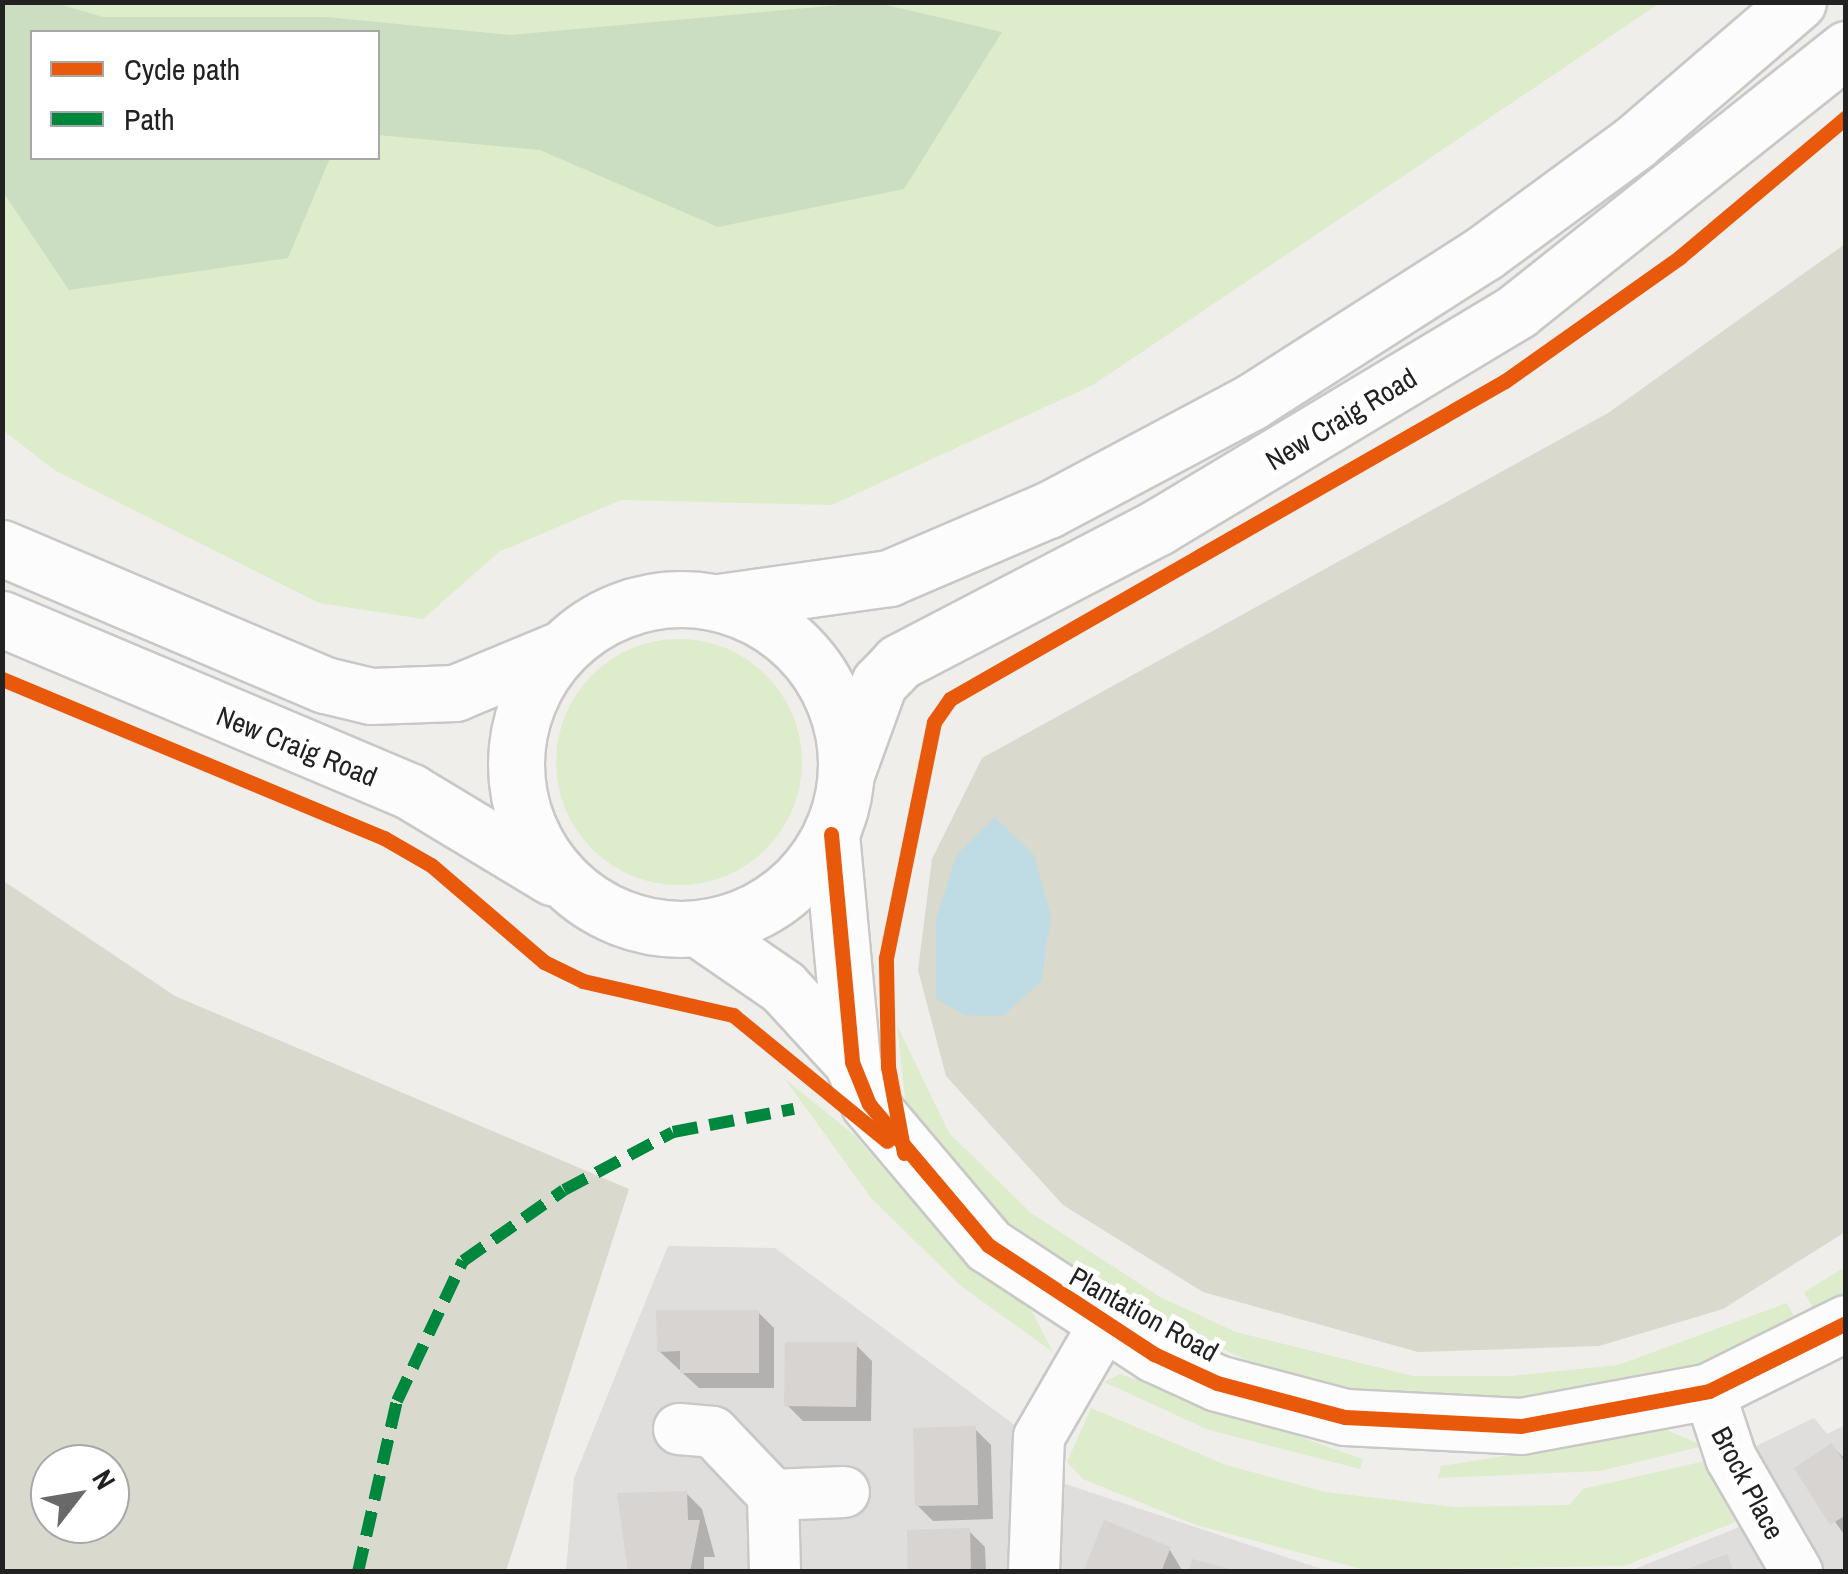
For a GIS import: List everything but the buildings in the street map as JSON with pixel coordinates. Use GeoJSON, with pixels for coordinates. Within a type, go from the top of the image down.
{"type":"FeatureCollection","features":[{"type":"Feature","properties":{"kind":"street"},"geometry":{"type":"LineString","coordinates":[[2,548],[325,685],[371,696],[454,694],[559,650],[632,604],[719,602],[889,578],[1048,510],[1251,402],[1484,253],[1798,2]]}},
{"type":"Feature","properties":{"kind":"street","name":"New Craig Road"},"geometry":{"type":"LineString","coordinates":[[846,772],[878,683],[900,662],[1158,527],[1517,311],[1846,49]]}},
{"type":"Feature","properties":{"kind":"street"},"geometry":{"type":"LineString","coordinates":[[559,650],[532,688],[515,778],[548,863],[580,896],[643,924],[699,929],[763,908],[791,888],[832,834],[846,772],[826,683],[774,628],[719,602]]}},
{"type":"Feature","properties":{"kind":"street","name":"New Craig Road"},"geometry":{"type":"LineString","coordinates":[[2,619],[410,792],[580,896]]}},
{"type":"Feature","properties":{"kind":"street","name":"Plantation Road"},"geometry":{"type":"LineString","coordinates":[[832,834],[852,1062],[869,1104],[944,1203],[1104,1325],[1217,1383],[1420,1426],[1583,1420],[1709,1390],[1846,1322]]}},
{"type":"Feature","properties":{"kind":"street","name":"Plantation Road"},"geometry":{"type":"LineString","coordinates":[[699,929],[783,987],[852,1062]]}},
{"type":"Feature","properties":{"kind":"street"},"geometry":{"type":"LineString","coordinates":[[1034,1572],[1039,1437],[1104,1325]]}},
{"type":"Feature","properties":{"kind":"street","name":"Brock Place"},"geometry":{"type":"LineString","coordinates":[[1709,1390],[1731,1458],[1798,1572]]}},
{"type":"Feature","properties":{"kind":"street"},"geometry":{"type":"LineString","coordinates":[[679,1429],[713,1432],[773,1495],[775,1572]]}},
{"type":"Feature","properties":{"kind":"street"},"geometry":{"type":"LineString","coordinates":[[773,1495],[844,1492]]}},
{"type":"Feature","properties":{"kind":"shaded area"},"geometry":{"type":"Polygon","coordinates":[[[1845,244],[1845,1232],[1723,1309],[1599,1346],[1418,1352],[1203,1292],[1063,1205],[946,1076],[918,970],[932,859],[982,758],[1608,413],[1845,244]]]}},
{"type":"Feature","properties":{"kind":"shaded area"},"geometry":{"type":"Polygon","coordinates":[[[2,880],[175,996],[629,1189],[506,1571],[3,1571],[2,880]]]}},
{"type":"Feature","properties":{"kind":"shaded area"},"geometry":{"type":"Polygon","coordinates":[[[668,1246],[775,1248],[1039,1443],[1038,1475],[1328,1571],[566,1572],[574,1478],[668,1246]]]}},
{"type":"Feature","properties":{"kind":"shaded area"},"geometry":{"type":"Polygon","coordinates":[[[1814,1418],[1827,1434],[1845,1425],[1845,1571],[1627,1572],[1762,1518],[1731,1458],[1814,1418]]]}},
{"type":"Feature","properties":{"kind":"green space"},"geometry":{"type":"Polygon","coordinates":[[[873,2],[1002,32],[904,189],[718,227],[540,150],[380,135],[380,30],[30,30],[30,160],[329,160],[288,258],[69,290],[3,192],[3,3],[55,3],[103,17],[326,17],[510,35],[873,2]]]}},
{"type":"Feature","properties":{"kind":"green space"},"geometry":{"type":"Polygon","coordinates":[[[2,3],[1660,3],[1093,385],[832,505],[621,500],[499,552],[423,619],[319,603],[54,470],[3,430],[2,3]]]}},
{"type":"Feature","properties":{"kind":"green space"},"geometry":{"type":"Polygon","coordinates":[[[679,639],[726,648],[766,675],[793,715],[802,762],[793,809],[766,849],[726,876],[679,885],[632,876],[592,849],[565,809],[556,762],[565,715],[592,675],[632,648],[679,639]]]}},
{"type":"Feature","properties":{"kind":"green space"},"geometry":{"type":"Polygon","coordinates":[[[897,1025],[949,1133],[1031,1213],[1160,1297],[1236,1332],[1413,1376],[1511,1376],[1618,1365],[1787,1303],[1798,1324],[1645,1385],[1549,1402],[1393,1398],[1280,1376],[1087,1285],[968,1189],[906,1106],[897,1025]]]}},
{"type":"Feature","properties":{"kind":"green space"},"geometry":{"type":"Polygon","coordinates":[[[785,1079],[854,1135],[940,1233],[1029,1306],[1053,1352],[961,1286],[871,1198],[785,1079]]]}},
{"type":"Feature","properties":{"kind":"green space"},"geometry":{"type":"Polygon","coordinates":[[[1845,1267],[1845,1294],[1816,1314],[1804,1292],[1845,1267]]]}},
{"type":"Feature","properties":{"kind":"green space"},"geometry":{"type":"Polygon","coordinates":[[[1120,1374],[1363,1459],[1360,1469],[1209,1430],[1104,1382],[1120,1374]]]}},
{"type":"Feature","properties":{"kind":"green space"},"geometry":{"type":"Polygon","coordinates":[[[1091,1408],[1226,1465],[1325,1492],[1455,1507],[1569,1505],[1583,1489],[1705,1461],[1735,1522],[1624,1566],[1365,1570],[1196,1525],[1083,1479],[1067,1462],[1091,1408]]]}},
{"type":"Feature","properties":{"kind":"green space"},"geometry":{"type":"Polygon","coordinates":[[[1667,1430],[1703,1446],[1600,1471],[1438,1478],[1441,1466],[1667,1430]]]}},
{"type":"Feature","properties":{"kind":"water"},"geometry":{"type":"Polygon","coordinates":[[[995,817],[1034,855],[1051,916],[1041,981],[1003,1016],[965,1015],[936,999],[936,919],[957,854],[995,817]]]}},
{"type":"Feature","properties":{"kind":"marked path"},"geometry":{"type":"LineString","coordinates":[[358,1572],[397,1401],[463,1261],[564,1190],[673,1132],[794,1109]]}},
{"type":"Feature","properties":{"kind":"cycle path"},"geometry":{"type":"LineString","coordinates":[[904,1153],[888,1067],[886,958],[934,722],[950,699],[1505,381],[1680,257],[1846,117]]}},
{"type":"Feature","properties":{"kind":"cycle path"},"geometry":{"type":"LineString","coordinates":[[2,679],[384,838],[431,865],[544,962],[583,981],[733,1015],[887,1141]]}},
{"type":"Feature","properties":{"kind":"cycle path"},"geometry":{"type":"LineString","coordinates":[[831,834],[852,1062],[869,1104],[988,1245],[1154,1354],[1217,1383],[1345,1417],[1521,1426],[1709,1391],[1846,1323]]}}]}
